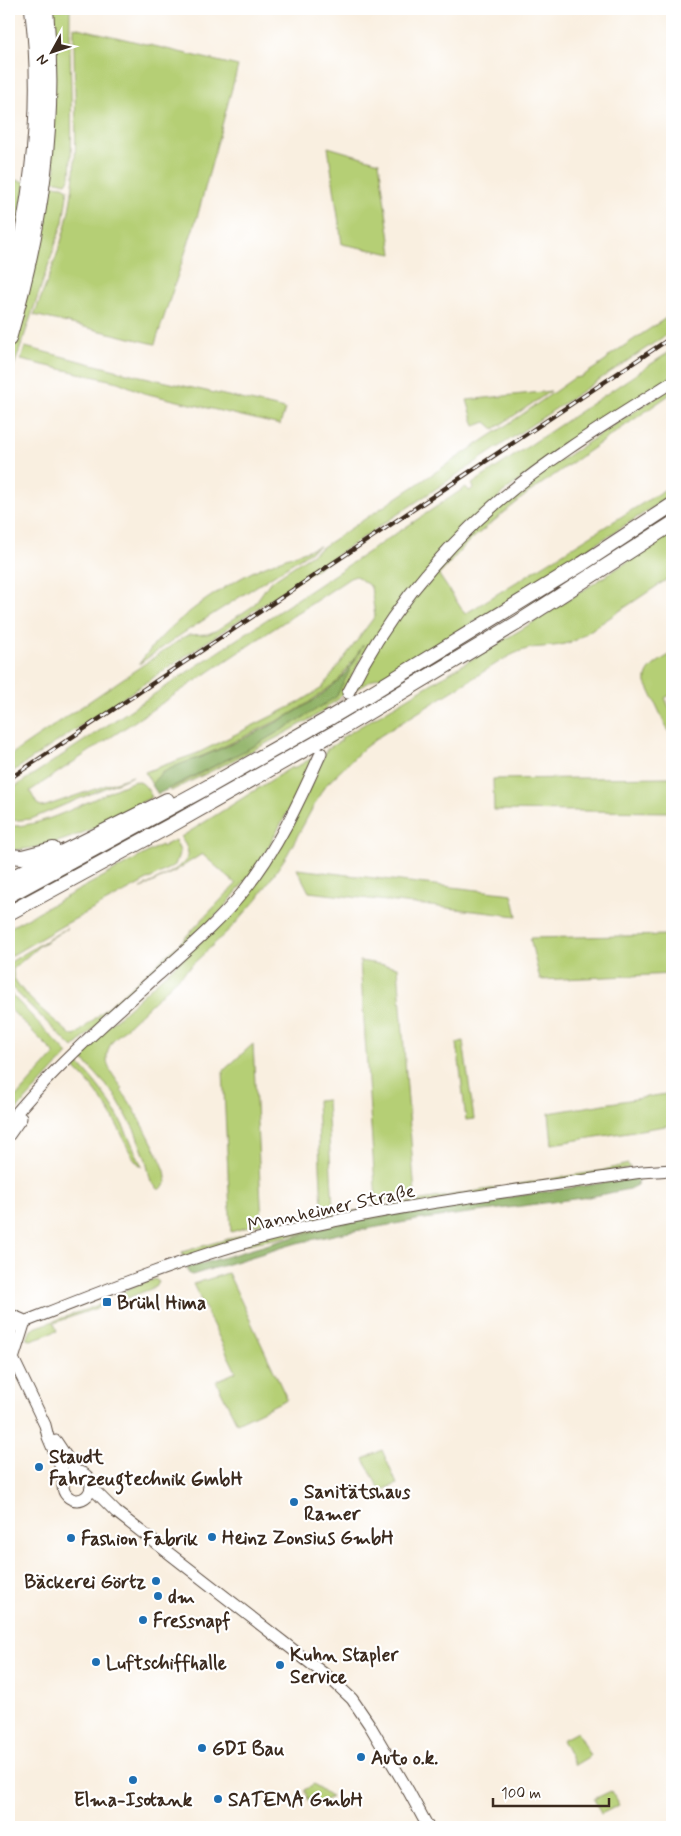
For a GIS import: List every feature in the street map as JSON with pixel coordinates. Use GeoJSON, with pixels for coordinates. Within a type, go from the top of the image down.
{"type":"FeatureCollection","features":[{"type":"Feature","properties":{"kind":"highway"},"geometry":{"type":"LineString","coordinates":[[9,291],[25,221],[36,139],[37,67],[32,9]]}},
{"type":"Feature","properties":{"kind":"highway"},"geometry":{"type":"LineString","coordinates":[[9,339],[30,259],[40,208],[47,154],[50,88],[46,9]]}},
{"type":"Feature","properties":{"kind":"highway"},"geometry":{"type":"LineString","coordinates":[[9,895],[161,808],[193,787],[243,767],[328,719],[349,700],[582,564],[672,505]]}},
{"type":"Feature","properties":{"kind":"highway"},"geometry":{"type":"LineString","coordinates":[[9,913],[319,748],[339,730],[511,627],[672,524]]}},
{"type":"Feature","properties":{"kind":"highway"},"geometry":{"type":"LineString","coordinates":[[9,879],[76,844],[161,808]]}},
{"type":"Feature","properties":{"kind":"highway"},"geometry":{"type":"LineString","coordinates":[[9,856],[22,857],[76,844]]}},
{"type":"Feature","properties":{"kind":"highway"},"geometry":{"type":"LineString","coordinates":[[9,921],[28,910],[44,894]]}},
{"type":"Feature","properties":{"kind":"main road"},"geometry":{"type":"LineString","coordinates":[[349,700],[366,658],[420,580],[447,549],[499,501],[529,478],[672,382]]}},
{"type":"Feature","properties":{"kind":"main road"},"geometry":{"type":"LineString","coordinates":[[9,1122],[31,1096],[215,923],[243,892],[280,840],[296,808],[319,748]]}},
{"type":"Feature","properties":{"kind":"main road"},"geometry":{"type":"LineString","coordinates":[[9,1135],[46,1082]]}},
{"type":"Feature","properties":{"kind":"main road","name":"Mannheimer Straße"},"geometry":{"type":"LineString","coordinates":[[9,1328],[137,1278],[212,1253],[331,1222],[419,1206],[642,1172],[672,1170]]}},
{"type":"Feature","properties":{"kind":"main road"},"geometry":{"type":"LineString","coordinates":[[9,1314],[25,1322],[11,1355],[44,1425],[65,1477]]}},
{"type":"Feature","properties":{"kind":"main road"},"geometry":{"type":"LineString","coordinates":[[44,1425],[76,1471]]}},
{"type":"Feature","properties":{"kind":"main road"},"geometry":{"type":"LineString","coordinates":[[76,1471],[83,1472],[91,1482],[89,1493],[76,1501],[67,1497],[63,1489],[63,1483],[68,1474],[76,1471]]}},
{"type":"Feature","properties":{"kind":"main road"},"geometry":{"type":"LineString","coordinates":[[89,1493],[332,1680],[352,1699],[378,1739],[428,1827]]}},
{"type":"Feature","properties":{"kind":"green space"},"geometry":{"type":"Polygon","coordinates":[[[50,9],[70,9],[72,135],[70,177],[66,183],[53,180],[52,185],[63,186],[68,189],[63,222],[9,381],[9,355],[25,300],[50,170],[56,171],[55,165],[51,164],[50,9]]]}},
{"type":"Feature","properties":{"kind":"green space"},"geometry":{"type":"Polygon","coordinates":[[[74,27],[238,66],[198,214],[155,344],[34,315],[61,243],[74,178],[76,135],[74,27]]]}},
{"type":"Feature","properties":{"kind":"green space"},"geometry":{"type":"Polygon","coordinates":[[[328,147],[379,162],[392,254],[342,244],[328,147]]]}},
{"type":"Feature","properties":{"kind":"green space"},"geometry":{"type":"Polygon","coordinates":[[[9,180],[26,182],[9,272],[9,180]]]}},
{"type":"Feature","properties":{"kind":"green space"},"geometry":{"type":"Polygon","coordinates":[[[672,314],[672,331],[9,774],[9,756],[184,637],[208,634],[217,630],[253,606],[270,582],[574,378],[581,377],[607,360],[609,356],[672,314]]]}},
{"type":"Feature","properties":{"kind":"green space"},"geometry":{"type":"Polygon","coordinates":[[[25,347],[127,373],[285,409],[280,425],[144,393],[118,382],[21,360],[25,347]]]}},
{"type":"Feature","properties":{"kind":"green space"},"geometry":{"type":"Polygon","coordinates":[[[672,350],[672,377],[503,492],[362,656],[341,698],[326,707],[327,709],[269,742],[171,791],[170,789],[254,746],[335,697],[360,650],[338,681],[289,715],[214,751],[161,773],[152,785],[145,772],[198,753],[298,703],[322,688],[375,616],[371,587],[356,576],[350,578],[30,791],[37,804],[43,807],[133,776],[31,819],[9,821],[9,783],[13,788],[466,487],[469,491],[474,488],[472,484],[672,350]]]}},
{"type":"Feature","properties":{"kind":"green space"},"geometry":{"type":"Polygon","coordinates":[[[672,387],[672,393],[527,494],[467,543],[439,575],[465,614],[672,485],[672,495],[473,623],[379,678],[354,690],[381,641],[438,564],[512,495],[555,464],[672,387]]]}},
{"type":"Feature","properties":{"kind":"green space"},"geometry":{"type":"Polygon","coordinates":[[[551,391],[494,429],[486,422],[475,426],[467,400],[551,391]]]}},
{"type":"Feature","properties":{"kind":"green space"},"geometry":{"type":"Polygon","coordinates":[[[672,511],[672,517],[532,608],[529,604],[672,511]]]}},
{"type":"Feature","properties":{"kind":"green space"},"geometry":{"type":"Polygon","coordinates":[[[672,533],[672,576],[576,640],[560,645],[528,649],[507,658],[380,736],[364,748],[324,787],[287,855],[258,898],[234,925],[113,1040],[107,1054],[108,1066],[123,1089],[121,1091],[145,1129],[162,1164],[166,1183],[161,1189],[158,1189],[151,1182],[145,1157],[135,1131],[115,1095],[78,1054],[218,926],[304,800],[327,749],[342,740],[341,738],[542,617],[672,533]]]}},
{"type":"Feature","properties":{"kind":"green space"},"geometry":{"type":"Polygon","coordinates":[[[319,546],[182,634],[139,664],[163,635],[191,611],[222,589],[262,567],[319,546]]]}},
{"type":"Feature","properties":{"kind":"green space"},"geometry":{"type":"Polygon","coordinates":[[[363,645],[336,697],[254,746],[158,794],[152,785],[155,779],[167,770],[256,733],[308,704],[345,674],[363,645]]]}},
{"type":"Feature","properties":{"kind":"green space"},"geometry":{"type":"Polygon","coordinates":[[[672,653],[672,694],[665,698],[672,714],[672,739],[646,683],[646,677],[650,669],[672,653]]]}},
{"type":"Feature","properties":{"kind":"green space"},"geometry":{"type":"Polygon","coordinates":[[[312,758],[313,760],[304,782],[260,862],[223,909],[73,1048],[9,985],[9,964],[12,961],[67,928],[39,946],[13,969],[13,973],[20,988],[41,1009],[71,1035],[75,1036],[178,945],[236,884],[202,854],[175,871],[141,888],[168,874],[186,860],[188,855],[186,845],[181,837],[292,767],[293,769],[312,758]]]}},
{"type":"Feature","properties":{"kind":"green space"},"geometry":{"type":"Polygon","coordinates":[[[672,777],[672,812],[494,810],[493,779],[672,777]]]}},
{"type":"Feature","properties":{"kind":"green space"},"geometry":{"type":"Polygon","coordinates":[[[135,781],[143,784],[152,797],[138,804],[139,807],[76,836],[43,846],[9,850],[9,826],[40,822],[135,781]]]}},
{"type":"Feature","properties":{"kind":"green space"},"geometry":{"type":"Polygon","coordinates":[[[160,820],[163,824],[9,907],[9,902],[160,820]]]}},
{"type":"Feature","properties":{"kind":"green space"},"geometry":{"type":"Polygon","coordinates":[[[175,840],[180,851],[175,865],[9,957],[9,928],[161,845],[162,847],[175,840]]]}},
{"type":"Feature","properties":{"kind":"green space"},"geometry":{"type":"Polygon","coordinates":[[[297,869],[512,894],[517,916],[309,892],[297,869]]]}},
{"type":"Feature","properties":{"kind":"green space"},"geometry":{"type":"Polygon","coordinates":[[[672,935],[672,974],[540,980],[530,938],[672,935]]]}},
{"type":"Feature","properties":{"kind":"green space"},"geometry":{"type":"Polygon","coordinates":[[[360,961],[398,967],[415,1195],[376,1202],[360,961]]]}},
{"type":"Feature","properties":{"kind":"green space"},"geometry":{"type":"Polygon","coordinates":[[[9,992],[68,1054],[9,1118],[9,1105],[54,1053],[9,1008],[9,992]]]}},
{"type":"Feature","properties":{"kind":"green space"},"geometry":{"type":"Polygon","coordinates":[[[463,1041],[474,1119],[466,1120],[457,1043],[463,1041]]]}},
{"type":"Feature","properties":{"kind":"green space"},"geometry":{"type":"Polygon","coordinates":[[[253,1044],[262,1223],[231,1232],[223,1071],[253,1044]]]}},
{"type":"Feature","properties":{"kind":"green space"},"geometry":{"type":"Polygon","coordinates":[[[75,1060],[98,1086],[115,1110],[142,1167],[131,1154],[118,1127],[102,1101],[85,1079],[70,1064],[75,1060]]]}},
{"type":"Feature","properties":{"kind":"green space"},"geometry":{"type":"Polygon","coordinates":[[[672,1093],[672,1125],[552,1144],[549,1113],[672,1093]]]}},
{"type":"Feature","properties":{"kind":"green space"},"geometry":{"type":"Polygon","coordinates":[[[327,1100],[333,1208],[322,1209],[317,1101],[327,1100]]]}},
{"type":"Feature","properties":{"kind":"green space"},"geometry":{"type":"Polygon","coordinates":[[[628,1164],[630,1168],[183,1257],[182,1252],[256,1231],[330,1215],[600,1171],[628,1164]]]}},
{"type":"Feature","properties":{"kind":"green space"},"geometry":{"type":"Polygon","coordinates":[[[635,1178],[638,1180],[637,1185],[629,1189],[589,1197],[417,1220],[338,1234],[297,1243],[192,1275],[189,1274],[187,1268],[335,1225],[635,1178]]]}},
{"type":"Feature","properties":{"kind":"green space"},"geometry":{"type":"Polygon","coordinates":[[[228,1273],[287,1399],[237,1423],[216,1381],[236,1372],[193,1284],[228,1273]]]}},
{"type":"Feature","properties":{"kind":"green space"},"geometry":{"type":"Polygon","coordinates":[[[155,1279],[159,1282],[156,1287],[127,1298],[118,1295],[132,1287],[155,1279]]]}},
{"type":"Feature","properties":{"kind":"green space"},"geometry":{"type":"Polygon","coordinates":[[[107,1302],[108,1304],[54,1323],[57,1331],[31,1340],[27,1339],[31,1330],[37,1327],[107,1302]]]}},
{"type":"Feature","properties":{"kind":"green space"},"geometry":{"type":"Polygon","coordinates":[[[382,1450],[397,1484],[380,1491],[364,1459],[382,1450]]]}},
{"type":"Feature","properties":{"kind":"green space"},"geometry":{"type":"Polygon","coordinates":[[[577,1732],[590,1756],[575,1765],[562,1740],[577,1732]]]}},
{"type":"Feature","properties":{"kind":"green space"},"geometry":{"type":"Polygon","coordinates":[[[314,1784],[331,1797],[321,1803],[313,1800],[309,1801],[304,1790],[314,1784]]]}},
{"type":"Feature","properties":{"kind":"green space"},"geometry":{"type":"Polygon","coordinates":[[[611,1791],[619,1805],[601,1814],[594,1799],[611,1791]]]}},
{"type":"Feature","properties":{"kind":"tunnel"},"geometry":{"type":"LineString","coordinates":[[328,738],[348,693]]}},
{"type":"Feature","properties":{"kind":"railway"},"geometry":{"type":"LineString","coordinates":[[9,779],[672,337]]}},
{"type":"Feature","properties":{"kind":"place","name":"Brühl Hima"},"geometry":{"type":"Point","coordinates":[107,1302]}},
{"type":"Feature","properties":{"kind":"place","name":"Staudt Fahrzeugtechnik GmbH"},"geometry":{"type":"Point","coordinates":[39,1467]}},
{"type":"Feature","properties":{"kind":"place","name":"Sanitätshaus Ramer"},"geometry":{"type":"Point","coordinates":[294,1502]}},
{"type":"Feature","properties":{"kind":"place","name":"Heinz Zonsius GmbH"},"geometry":{"type":"Point","coordinates":[212,1537]}},
{"type":"Feature","properties":{"kind":"place","name":"Fashion Fabrik"},"geometry":{"type":"Point","coordinates":[71,1538]}},
{"type":"Feature","properties":{"kind":"place","name":"Bäckerei Görtz"},"geometry":{"type":"Point","coordinates":[156,1581]}},
{"type":"Feature","properties":{"kind":"place","name":"dm"},"geometry":{"type":"Point","coordinates":[158,1596]}},
{"type":"Feature","properties":{"kind":"place","name":"Fressnapf"},"geometry":{"type":"Point","coordinates":[143,1620]}},
{"type":"Feature","properties":{"kind":"place","name":"Luftschiffhalle"},"geometry":{"type":"Point","coordinates":[96,1662]}},
{"type":"Feature","properties":{"kind":"place","name":"Kuhn Stapler Service"},"geometry":{"type":"Point","coordinates":[280,1665]}},
{"type":"Feature","properties":{"kind":"place","name":"GDI Bau"},"geometry":{"type":"Point","coordinates":[202,1748]}},
{"type":"Feature","properties":{"kind":"place","name":"Auto o.k."},"geometry":{"type":"Point","coordinates":[361,1757]}},
{"type":"Feature","properties":{"kind":"place","name":"Elma-Isotank"},"geometry":{"type":"Point","coordinates":[133,1780]}},
{"type":"Feature","properties":{"kind":"place","name":"SATEMA GmbH"},"geometry":{"type":"Point","coordinates":[218,1799]}}]}
